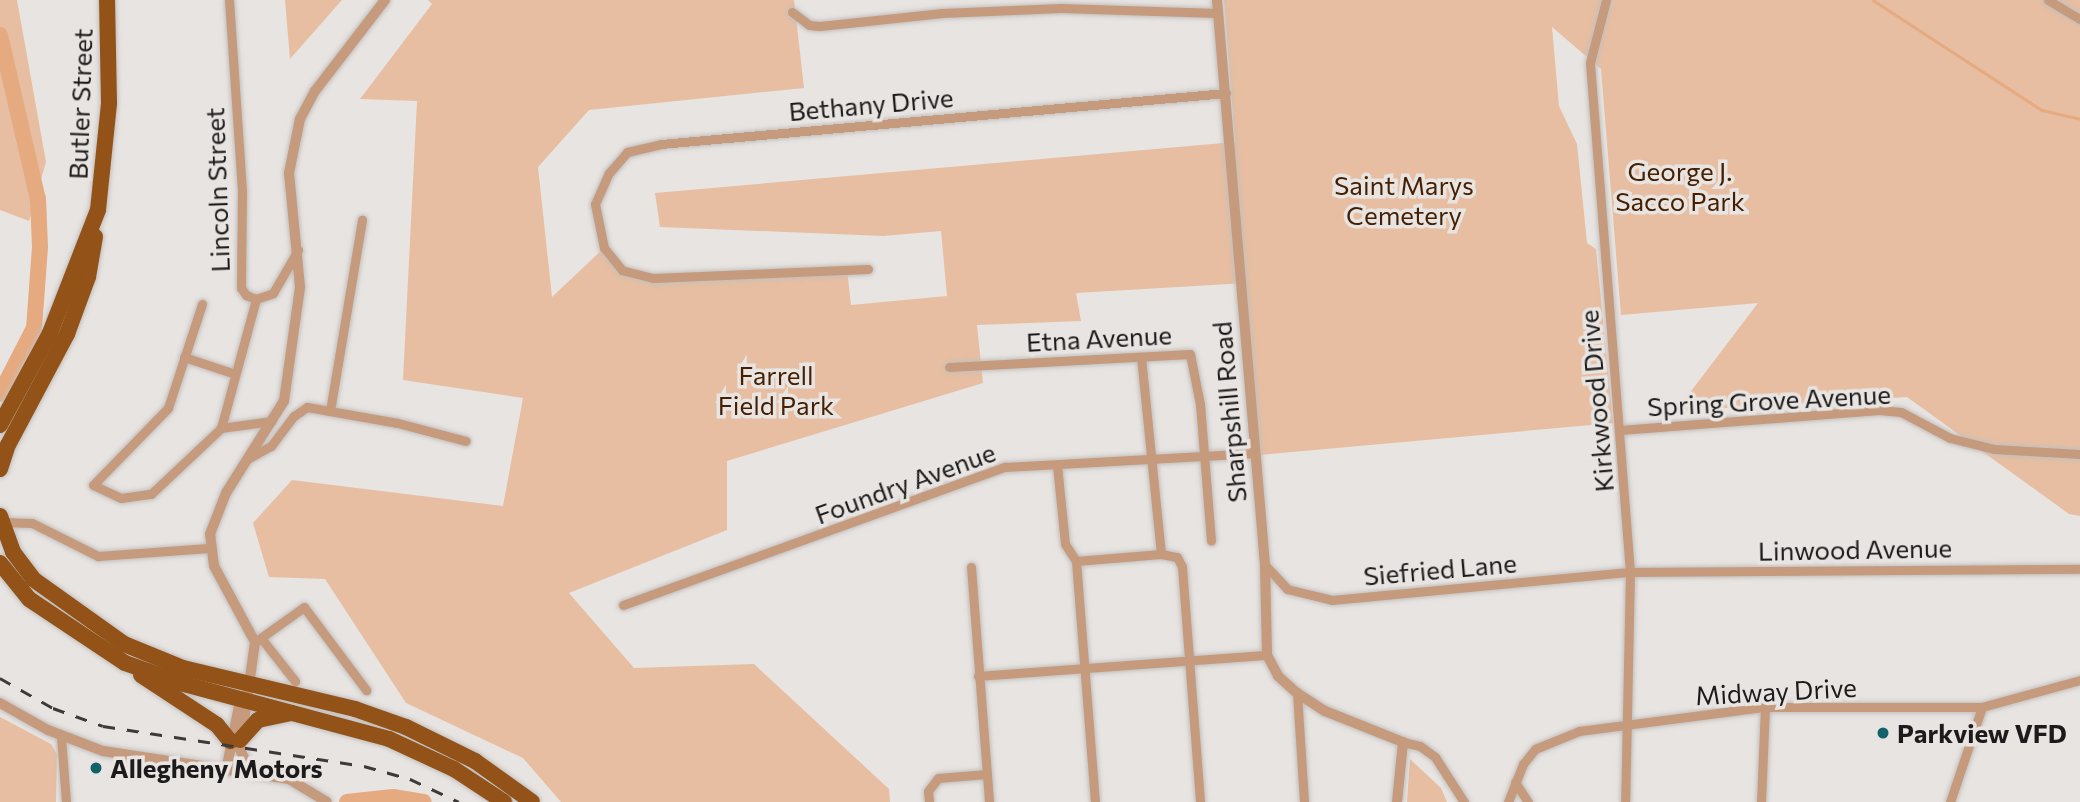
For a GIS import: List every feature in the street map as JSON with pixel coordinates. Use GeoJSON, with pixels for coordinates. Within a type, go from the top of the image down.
{"type":"FeatureCollection","features":[{"type":"Feature","properties":{"kind":"highway","name":"Butler Street"},"geometry":{"type":"LineString","coordinates":[[0,469],[82,298],[98,210],[110,103],[107,0]]}},
{"type":"Feature","properties":{"kind":"highway","name":"Butler Street"},"geometry":{"type":"LineString","coordinates":[[0,425],[51,333],[98,210]]}},
{"type":"Feature","properties":{"kind":"highway"},"geometry":{"type":"LineString","coordinates":[[1,519],[16,558],[33,579],[95,627],[167,663],[355,709],[425,735],[475,761],[532,802]]}},
{"type":"Feature","properties":{"kind":"highway"},"geometry":{"type":"LineString","coordinates":[[0,563],[29,599],[217,725],[235,740],[266,717],[307,714]]}},
{"type":"Feature","properties":{"kind":"highway"},"geometry":{"type":"LineString","coordinates":[[125,663],[170,680],[307,714],[416,749],[504,802]]}},
{"type":"Feature","properties":{"kind":"street","name":"Lincoln Street"},"geometry":{"type":"LineString","coordinates":[[229,0],[243,190],[241,288],[256,299],[273,293],[299,247]]}},
{"type":"Feature","properties":{"kind":"street"},"geometry":{"type":"LineString","coordinates":[[295,681],[258,640],[218,575],[209,548],[218,508],[284,401],[289,375],[299,247],[289,173],[300,119],[315,91],[385,0]]}},
{"type":"Feature","properties":{"kind":"street","name":"Sharpshill Road"},"geometry":{"type":"LineString","coordinates":[[1217,0],[1253,453],[1265,565],[1267,655]]}},
{"type":"Feature","properties":{"kind":"street","name":"Kirkwood Drive"},"geometry":{"type":"LineString","coordinates":[[1606,0],[1590,62],[1630,572],[1625,802]]}},
{"type":"Feature","properties":{"kind":"street"},"geometry":{"type":"LineString","coordinates":[[2048,0],[2080,19]]}},
{"type":"Feature","properties":{"kind":"street"},"geometry":{"type":"LineString","coordinates":[[792,12],[809,25],[820,26],[943,13],[1061,8],[1218,13]]}},
{"type":"Feature","properties":{"kind":"street","name":"Bethany Drive"},"geometry":{"type":"LineString","coordinates":[[868,269],[653,278],[622,270],[604,248],[595,204],[609,173],[627,152],[661,144],[1226,93]]}},
{"type":"Feature","properties":{"kind":"street"},"geometry":{"type":"LineString","coordinates":[[330,411],[362,220]]}},
{"type":"Feature","properties":{"kind":"street"},"geometry":{"type":"LineString","coordinates":[[202,304],[168,408],[93,485],[121,498],[151,494],[221,428],[256,299]]}},
{"type":"Feature","properties":{"kind":"street","name":"Etna Avenue"},"geometry":{"type":"LineString","coordinates":[[949,366],[1190,354],[1200,404],[1211,541]]}},
{"type":"Feature","properties":{"kind":"street"},"geometry":{"type":"LineString","coordinates":[[1141,357],[1161,554]]}},
{"type":"Feature","properties":{"kind":"street"},"geometry":{"type":"LineString","coordinates":[[184,358],[235,374]]}},
{"type":"Feature","properties":{"kind":"street"},"geometry":{"type":"LineString","coordinates":[[248,458],[271,446],[294,416],[307,407],[466,441]]}},
{"type":"Feature","properties":{"kind":"street","name":"Spring Grove Avenue"},"geometry":{"type":"LineString","coordinates":[[1620,430],[1879,410],[1901,412],[1950,438],[1994,449],[2080,454]]}},
{"type":"Feature","properties":{"kind":"street"},"geometry":{"type":"LineString","coordinates":[[221,428],[272,421]]}},
{"type":"Feature","properties":{"kind":"street","name":"Foundry Avenue"},"geometry":{"type":"LineString","coordinates":[[623,605],[1005,467],[1253,453]]}},
{"type":"Feature","properties":{"kind":"street"},"geometry":{"type":"LineString","coordinates":[[1058,465],[1065,544],[1076,561],[1095,802]]}},
{"type":"Feature","properties":{"kind":"street"},"geometry":{"type":"LineString","coordinates":[[1,519],[32,523],[98,556],[209,548]]}},
{"type":"Feature","properties":{"kind":"street"},"geometry":{"type":"LineString","coordinates":[[1076,561],[1161,554],[1177,557],[1182,567],[1186,661],[1200,802]]}},
{"type":"Feature","properties":{"kind":"street","name":"Siefried Lane"},"geometry":{"type":"LineString","coordinates":[[1265,565],[1287,589],[1332,600],[1630,572]]}},
{"type":"Feature","properties":{"kind":"street"},"geometry":{"type":"LineString","coordinates":[[971,567],[989,802]]}},
{"type":"Feature","properties":{"kind":"street","name":"Linwood Avenue"},"geometry":{"type":"LineString","coordinates":[[1630,572],[2080,569]]}},
{"type":"Feature","properties":{"kind":"street"},"geometry":{"type":"LineString","coordinates":[[226,771],[258,640],[304,607],[366,690]]}},
{"type":"Feature","properties":{"kind":"street"},"geometry":{"type":"LineString","coordinates":[[978,676],[1267,655],[1278,676],[1297,693],[1325,711],[1402,742],[1420,746],[1435,757],[1464,802]]}},
{"type":"Feature","properties":{"kind":"street","name":"Midway Drive"},"geometry":{"type":"LineString","coordinates":[[1508,802],[1515,782],[1535,750],[1554,738],[1628,724],[1766,707],[1982,707],[2080,680]]}},
{"type":"Feature","properties":{"kind":"street"},"geometry":{"type":"LineString","coordinates":[[1297,693],[1304,802]]}},
{"type":"Feature","properties":{"kind":"street"},"geometry":{"type":"LineString","coordinates":[[0,703],[61,737],[117,755],[296,781],[323,799]]}},
{"type":"Feature","properties":{"kind":"street"},"geometry":{"type":"LineString","coordinates":[[1761,802],[1766,707]]}},
{"type":"Feature","properties":{"kind":"street"},"geometry":{"type":"LineString","coordinates":[[1950,802],[1982,707]]}},
{"type":"Feature","properties":{"kind":"street"},"geometry":{"type":"LineString","coordinates":[[61,737],[66,802]]}},
{"type":"Feature","properties":{"kind":"street"},"geometry":{"type":"LineString","coordinates":[[235,740],[252,774]]}},
{"type":"Feature","properties":{"kind":"street"},"geometry":{"type":"LineString","coordinates":[[1397,802],[1402,742]]}},
{"type":"Feature","properties":{"kind":"street"},"geometry":{"type":"LineString","coordinates":[[929,802],[928,791],[938,778],[987,774]]}},
{"type":"Feature","properties":{"kind":"street"},"geometry":{"type":"LineString","coordinates":[[1515,782],[1528,802]]}},
{"type":"Feature","properties":{"kind":"green space"},"geometry":{"type":"Polygon","coordinates":[[[0,0],[17,0],[46,162],[29,221],[0,210],[0,0]]]}},
{"type":"Feature","properties":{"kind":"green space"},"geometry":{"type":"Polygon","coordinates":[[[285,0],[342,0],[290,59],[285,0]]]}},
{"type":"Feature","properties":{"kind":"green space"},"geometry":{"type":"Polygon","coordinates":[[[428,0],[794,0],[804,88],[589,110],[538,167],[552,297],[604,248],[622,270],[653,278],[847,269],[851,305],[947,296],[941,231],[883,236],[660,227],[655,193],[1235,142],[1224,0],[2080,0],[2080,516],[2069,514],[1907,397],[1676,411],[1758,303],[1621,315],[1601,69],[1552,27],[1559,106],[1577,144],[1587,243],[1596,249],[1613,423],[1260,455],[1246,283],[1076,293],[1081,321],[977,325],[983,383],[727,461],[727,530],[569,593],[634,668],[754,664],[889,789],[890,802],[561,802],[523,758],[406,703],[325,579],[269,577],[253,523],[292,480],[503,506],[523,398],[403,380],[417,101],[360,99],[432,4],[428,0]]]}},
{"type":"Feature","properties":{"kind":"green space"},"geometry":{"type":"Polygon","coordinates":[[[0,717],[51,744],[57,754],[56,802],[0,802],[0,717]]]}},
{"type":"Feature","properties":{"kind":"green space"},"geometry":{"type":"Polygon","coordinates":[[[1410,759],[1441,788],[1447,802],[1407,802],[1410,759]]]}},
{"type":"Feature","properties":{"kind":"waterway"},"geometry":{"type":"LineString","coordinates":[[1873,0],[2042,110],[2080,119]]}},
{"type":"Feature","properties":{"kind":"waterway"},"geometry":{"type":"LineString","coordinates":[[0,35],[38,199],[40,247],[34,328],[0,394]]}},
{"type":"Feature","properties":{"kind":"waterway"},"geometry":{"type":"LineString","coordinates":[[347,802],[393,797],[424,802]]}},
{"type":"Feature","properties":{"kind":"railway"},"geometry":{"type":"LineString","coordinates":[[0,678],[53,708],[103,726],[364,766],[410,779],[459,802]]}},
{"type":"Feature","properties":{"kind":"place","name":"Parkview VFD"},"geometry":{"type":"Point","coordinates":[1883,733]}},
{"type":"Feature","properties":{"kind":"place","name":"Allegheny Motors"},"geometry":{"type":"Point","coordinates":[96,768]}},
{"type":"Feature","properties":{"kind":"park label","name":"George J. Sacco Park"},"geometry":{"type":"Point","coordinates":[1680,186]}},
{"type":"Feature","properties":{"kind":"park label","name":"Saint Marys Cemetery"},"geometry":{"type":"Point","coordinates":[1404,200]}},
{"type":"Feature","properties":{"kind":"park label","name":"Farrell Field Park"},"geometry":{"type":"Point","coordinates":[776,390]}}]}
